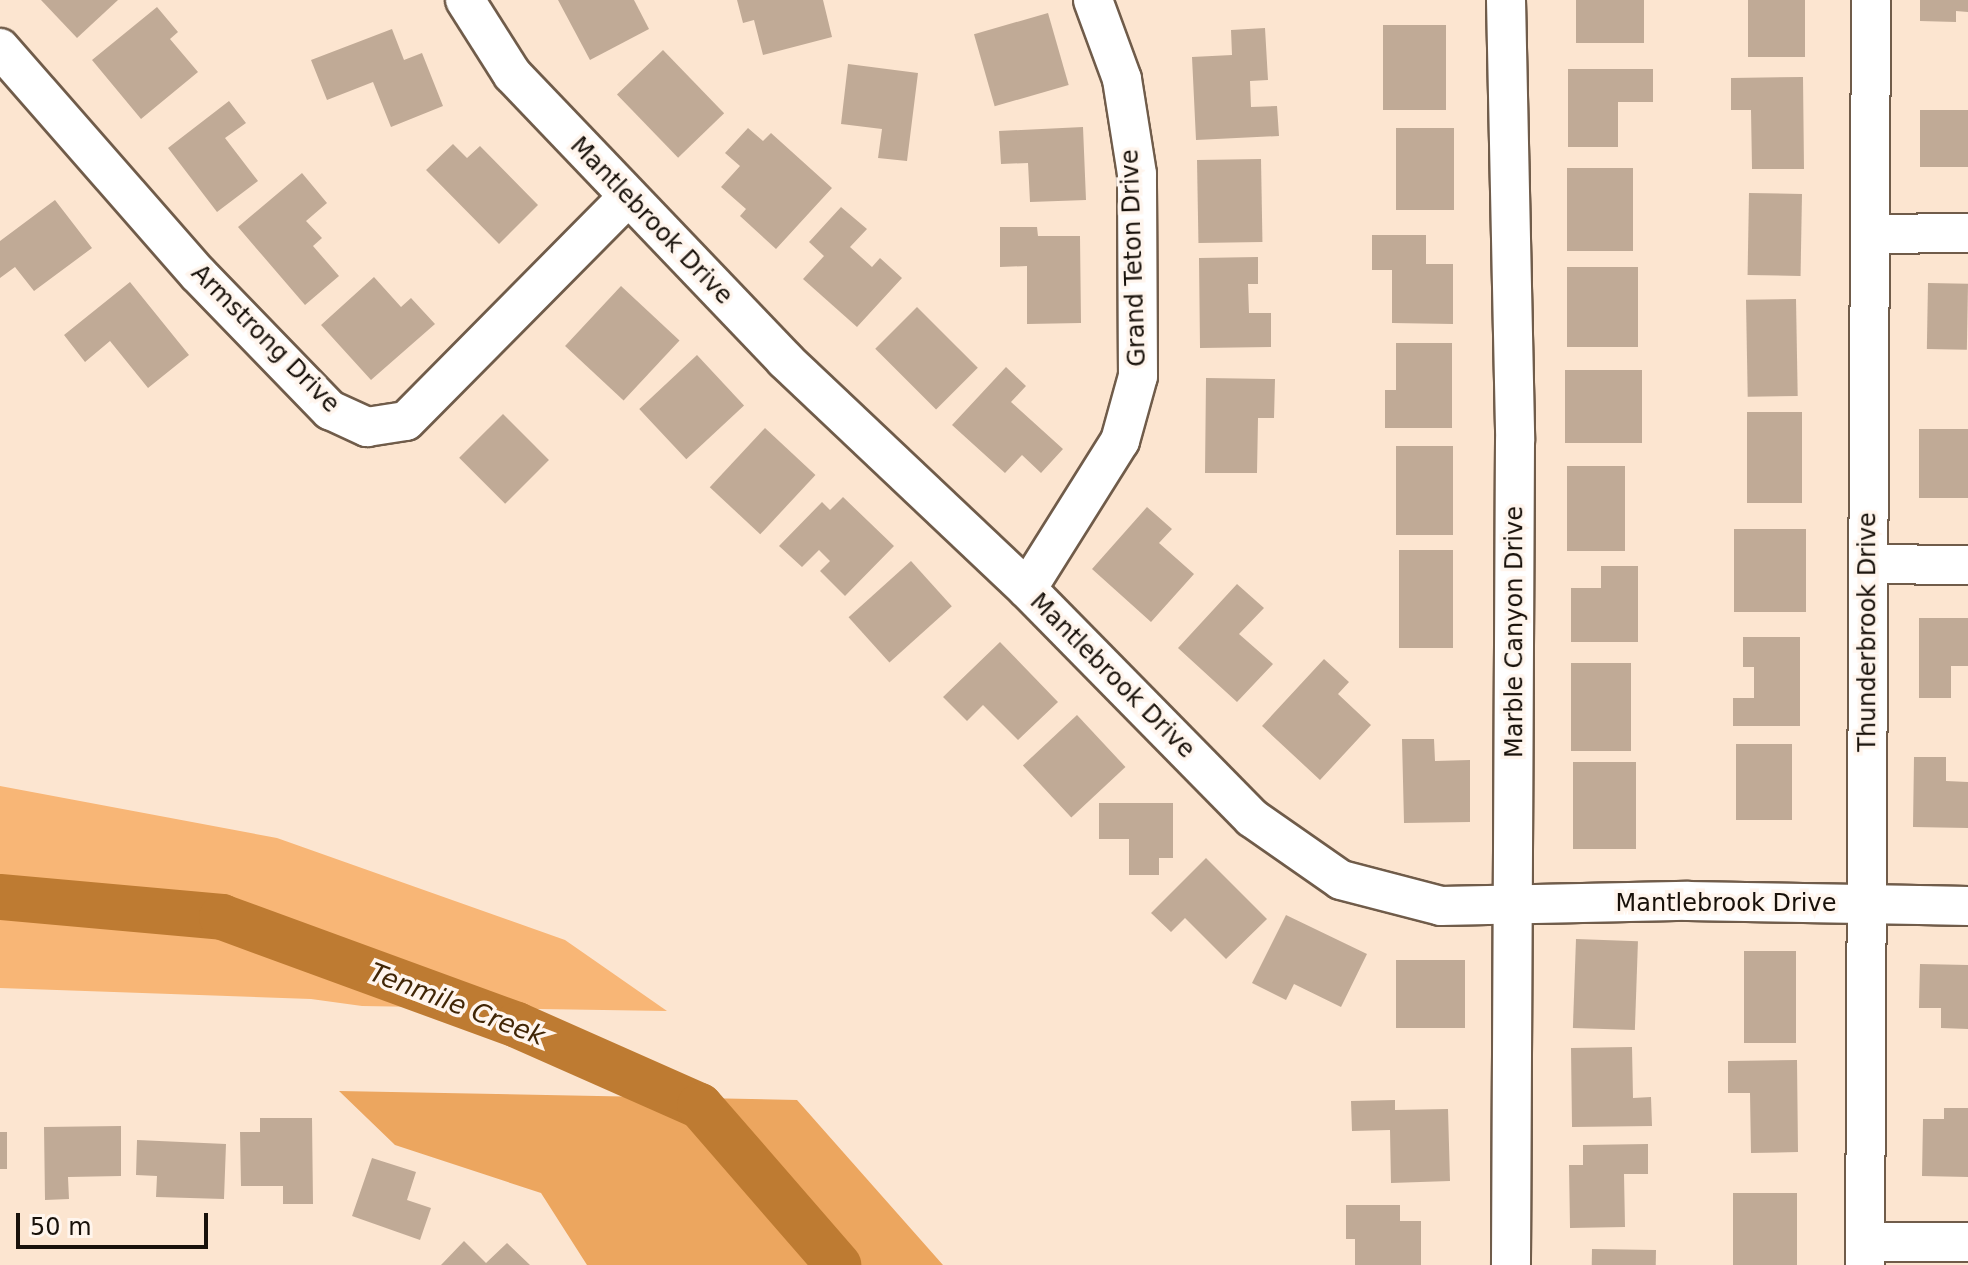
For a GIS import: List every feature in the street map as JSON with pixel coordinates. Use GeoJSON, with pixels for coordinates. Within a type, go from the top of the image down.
{"type":"FeatureCollection","features":[{"type":"Feature","properties":{"kind":"street","name":"Mantlebrook Drive"},"geometry":{"type":"LineString","coordinates":[[465,0],[512,74],[626,199],[785,360],[1027,589],[1252,818],[1341,880],[1441,906],[1688,901],[1968,906]]}},
{"type":"Feature","properties":{"kind":"street","name":"Grand Teton Drive"},"geometry":{"type":"LineString","coordinates":[[1027,589],[1120,441],[1138,376],[1137,174],[1122,79],[1093,0]]}},
{"type":"Feature","properties":{"kind":"street","name":"Marble Canyon Drive"},"geometry":{"type":"LineString","coordinates":[[1506,0],[1515,441],[1511,1265]]}},
{"type":"Feature","properties":{"kind":"street","name":"Thunderbrook Drive"},"geometry":{"type":"LineString","coordinates":[[1866,1254],[1871,0]]}},
{"type":"Feature","properties":{"kind":"street","name":"Armstrong Drive"},"geometry":{"type":"LineString","coordinates":[[0,48],[209,286],[330,410],[367,427],[406,421],[626,199]]}},
{"type":"Feature","properties":{"kind":"street"},"geometry":{"type":"LineString","coordinates":[[1871,234],[1968,233]]}},
{"type":"Feature","properties":{"kind":"street"},"geometry":{"type":"LineString","coordinates":[[1868,564],[1968,565]]}},
{"type":"Feature","properties":{"kind":"street"},"geometry":{"type":"LineString","coordinates":[[1866,1254],[1968,1242]]}},
{"type":"Feature","properties":{"kind":"shaded area"},"geometry":{"type":"Polygon","coordinates":[[[0,786],[277,838],[565,940],[667,1011],[362,1006],[311,999],[0,988],[0,786]]]}},
{"type":"Feature","properties":{"kind":"shaded area"},"geometry":{"type":"Polygon","coordinates":[[[339,1091],[797,1100],[943,1265],[587,1265],[541,1193],[395,1145],[339,1091]]]}},
{"type":"Feature","properties":{"kind":"building"},"geometry":{"type":"Polygon","coordinates":[[[41,0],[118,0],[77,38],[41,0]]]}},
{"type":"Feature","properties":{"kind":"building"},"geometry":{"type":"Polygon","coordinates":[[[558,0],[634,0],[649,29],[590,60],[558,0]]]}},
{"type":"Feature","properties":{"kind":"building"},"geometry":{"type":"Polygon","coordinates":[[[737,0],[823,0],[832,37],[763,55],[754,20],[743,23],[737,0]]]}},
{"type":"Feature","properties":{"kind":"building"},"geometry":{"type":"Polygon","coordinates":[[[1576,0],[1644,0],[1644,43],[1576,43],[1576,0]]]}},
{"type":"Feature","properties":{"kind":"building"},"geometry":{"type":"Polygon","coordinates":[[[1748,0],[1805,0],[1805,57],[1748,57],[1748,0]]]}},
{"type":"Feature","properties":{"kind":"building"},"geometry":{"type":"Polygon","coordinates":[[[1920,0],[1968,0],[1968,12],[1956,11],[1956,22],[1920,21],[1920,0]]]}},
{"type":"Feature","properties":{"kind":"building"},"geometry":{"type":"Polygon","coordinates":[[[157,7],[178,32],[170,39],[198,72],[141,119],[92,60],[157,7]]]}},
{"type":"Feature","properties":{"kind":"building"},"geometry":{"type":"Polygon","coordinates":[[[1048,13],[1069,85],[995,106],[974,34],[1048,13]]]}},
{"type":"Feature","properties":{"kind":"building"},"geometry":{"type":"Polygon","coordinates":[[[1383,25],[1446,25],[1446,110],[1383,110],[1383,25]]]}},
{"type":"Feature","properties":{"kind":"building"},"geometry":{"type":"Polygon","coordinates":[[[1265,28],[1268,80],[1250,81],[1251,107],[1277,106],[1279,136],[1196,140],[1192,57],[1232,55],[1231,30],[1265,28]]]}},
{"type":"Feature","properties":{"kind":"building"},"geometry":{"type":"Polygon","coordinates":[[[392,29],[404,60],[422,53],[443,106],[391,127],[373,82],[327,100],[311,60],[392,29]]]}},
{"type":"Feature","properties":{"kind":"building"},"geometry":{"type":"Polygon","coordinates":[[[663,50],[724,113],[678,158],[617,94],[663,50]]]}},
{"type":"Feature","properties":{"kind":"building"},"geometry":{"type":"Polygon","coordinates":[[[848,64],[918,73],[907,161],[878,158],[882,129],[841,124],[848,64]]]}},
{"type":"Feature","properties":{"kind":"building"},"geometry":{"type":"Polygon","coordinates":[[[1568,69],[1653,69],[1653,102],[1618,102],[1618,147],[1568,147],[1568,69]]]}},
{"type":"Feature","properties":{"kind":"building"},"geometry":{"type":"Polygon","coordinates":[[[1803,77],[1804,169],[1752,169],[1751,110],[1731,110],[1731,78],[1803,77]]]}},
{"type":"Feature","properties":{"kind":"building"},"geometry":{"type":"Polygon","coordinates":[[[229,101],[246,123],[225,138],[258,181],[217,212],[168,148],[229,101]]]}},
{"type":"Feature","properties":{"kind":"building"},"geometry":{"type":"Polygon","coordinates":[[[1920,110],[1968,110],[1968,167],[1920,167],[1920,110]]]}},
{"type":"Feature","properties":{"kind":"building"},"geometry":{"type":"Polygon","coordinates":[[[1083,127],[1086,200],[1030,202],[1028,163],[1001,164],[999,131],[1083,127]]]}},
{"type":"Feature","properties":{"kind":"building"},"geometry":{"type":"Polygon","coordinates":[[[748,128],[763,141],[771,133],[832,188],[776,249],[740,216],[746,209],[721,187],[740,166],[725,153],[748,128]]]}},
{"type":"Feature","properties":{"kind":"building"},"geometry":{"type":"Polygon","coordinates":[[[1396,128],[1454,128],[1454,210],[1396,210],[1396,128]]]}},
{"type":"Feature","properties":{"kind":"building"},"geometry":{"type":"Polygon","coordinates":[[[453,144],[467,158],[480,146],[538,205],[499,244],[426,170],[453,144]]]}},
{"type":"Feature","properties":{"kind":"building"},"geometry":{"type":"Polygon","coordinates":[[[1261,159],[1262,242],[1198,243],[1197,160],[1261,159]]]}},
{"type":"Feature","properties":{"kind":"building"},"geometry":{"type":"Polygon","coordinates":[[[1567,168],[1633,168],[1633,251],[1567,251],[1567,168]]]}},
{"type":"Feature","properties":{"kind":"building"},"geometry":{"type":"Polygon","coordinates":[[[302,173],[327,203],[306,221],[322,238],[313,246],[339,276],[305,305],[238,227],[302,173]]]}},
{"type":"Feature","properties":{"kind":"building"},"geometry":{"type":"Polygon","coordinates":[[[1749,193],[1802,194],[1801,276],[1748,275],[1749,193]]]}},
{"type":"Feature","properties":{"kind":"building"},"geometry":{"type":"Polygon","coordinates":[[[55,200],[92,248],[34,291],[15,267],[0,278],[0,241],[55,200]]]}},
{"type":"Feature","properties":{"kind":"building"},"geometry":{"type":"Polygon","coordinates":[[[841,207],[867,229],[850,247],[872,267],[880,258],[902,278],[857,327],[803,279],[824,256],[809,242],[841,207]]]}},
{"type":"Feature","properties":{"kind":"building"},"geometry":{"type":"Polygon","coordinates":[[[1000,227],[1037,227],[1038,236],[1080,236],[1081,323],[1027,324],[1027,266],[1000,267],[1000,227]]]}},
{"type":"Feature","properties":{"kind":"building"},"geometry":{"type":"Polygon","coordinates":[[[1372,235],[1426,235],[1426,264],[1453,264],[1453,324],[1392,323],[1392,270],[1372,270],[1372,235]]]}},
{"type":"Feature","properties":{"kind":"building"},"geometry":{"type":"Polygon","coordinates":[[[1258,257],[1258,284],[1248,284],[1249,313],[1271,313],[1271,347],[1200,348],[1199,258],[1258,257]]]}},
{"type":"Feature","properties":{"kind":"building"},"geometry":{"type":"Polygon","coordinates":[[[1567,267],[1638,267],[1638,347],[1567,347],[1567,267]]]}},
{"type":"Feature","properties":{"kind":"building"},"geometry":{"type":"Polygon","coordinates":[[[374,277],[401,307],[411,298],[435,324],[371,380],[321,325],[374,277]]]}},
{"type":"Feature","properties":{"kind":"building"},"geometry":{"type":"Polygon","coordinates":[[[130,282],[189,355],[148,388],[110,341],[85,362],[64,335],[130,282]]]}},
{"type":"Feature","properties":{"kind":"building"},"geometry":{"type":"Polygon","coordinates":[[[1928,283],[1968,284],[1967,350],[1927,349],[1928,283]]]}},
{"type":"Feature","properties":{"kind":"building"},"geometry":{"type":"Polygon","coordinates":[[[621,286],[680,341],[624,401],[565,346],[621,286]]]}},
{"type":"Feature","properties":{"kind":"building"},"geometry":{"type":"Polygon","coordinates":[[[1796,299],[1798,396],[1748,397],[1746,300],[1796,299]]]}},
{"type":"Feature","properties":{"kind":"building"},"geometry":{"type":"Polygon","coordinates":[[[917,307],[978,368],[936,410],[875,349],[917,307]]]}},
{"type":"Feature","properties":{"kind":"building"},"geometry":{"type":"Polygon","coordinates":[[[1396,343],[1452,343],[1452,428],[1385,428],[1385,390],[1396,390],[1396,343]]]}},
{"type":"Feature","properties":{"kind":"building"},"geometry":{"type":"Polygon","coordinates":[[[697,355],[744,405],[686,459],[639,409],[697,355]]]}},
{"type":"Feature","properties":{"kind":"building"},"geometry":{"type":"Polygon","coordinates":[[[1006,367],[1026,386],[1011,402],[1063,449],[1041,473],[1022,455],[1005,473],[952,425],[1006,367]]]}},
{"type":"Feature","properties":{"kind":"building"},"geometry":{"type":"Polygon","coordinates":[[[1565,370],[1642,370],[1642,443],[1565,443],[1565,370]]]}},
{"type":"Feature","properties":{"kind":"building"},"geometry":{"type":"Polygon","coordinates":[[[1206,378],[1275,379],[1274,418],[1258,418],[1257,473],[1205,473],[1206,378]]]}},
{"type":"Feature","properties":{"kind":"building"},"geometry":{"type":"Polygon","coordinates":[[[1747,412],[1802,412],[1802,503],[1747,503],[1747,412]]]}},
{"type":"Feature","properties":{"kind":"building"},"geometry":{"type":"Polygon","coordinates":[[[503,414],[549,460],[505,504],[459,458],[503,414]]]}},
{"type":"Feature","properties":{"kind":"building"},"geometry":{"type":"Polygon","coordinates":[[[765,428],[815,475],[760,534],[710,487],[765,428]]]}},
{"type":"Feature","properties":{"kind":"building"},"geometry":{"type":"Polygon","coordinates":[[[1919,429],[1968,429],[1968,498],[1919,498],[1919,429]]]}},
{"type":"Feature","properties":{"kind":"building"},"geometry":{"type":"Polygon","coordinates":[[[1396,446],[1453,446],[1453,535],[1396,535],[1396,446]]]}},
{"type":"Feature","properties":{"kind":"building"},"geometry":{"type":"Polygon","coordinates":[[[1567,466],[1625,466],[1625,551],[1567,551],[1567,466]]]}},
{"type":"Feature","properties":{"kind":"building"},"geometry":{"type":"Polygon","coordinates":[[[843,497],[894,546],[845,596],[820,571],[830,561],[819,550],[802,567],[779,546],[822,502],[830,510],[843,497]]]}},
{"type":"Feature","properties":{"kind":"building"},"geometry":{"type":"Polygon","coordinates":[[[1147,507],[1172,529],[1159,543],[1194,574],[1151,622],[1092,569],[1147,507]]]}},
{"type":"Feature","properties":{"kind":"building"},"geometry":{"type":"Polygon","coordinates":[[[1734,529],[1806,529],[1806,612],[1734,612],[1734,529]]]}},
{"type":"Feature","properties":{"kind":"building"},"geometry":{"type":"Polygon","coordinates":[[[1399,550],[1453,550],[1453,648],[1399,648],[1399,550]]]}},
{"type":"Feature","properties":{"kind":"building"},"geometry":{"type":"Polygon","coordinates":[[[911,561],[952,606],[889,663],[849,617],[911,561]]]}},
{"type":"Feature","properties":{"kind":"building"},"geometry":{"type":"Polygon","coordinates":[[[1601,566],[1638,566],[1638,642],[1571,642],[1571,588],[1601,588],[1601,566]]]}},
{"type":"Feature","properties":{"kind":"building"},"geometry":{"type":"Polygon","coordinates":[[[1237,584],[1264,608],[1239,634],[1273,664],[1237,702],[1178,648],[1237,584]]]}},
{"type":"Feature","properties":{"kind":"building"},"geometry":{"type":"Polygon","coordinates":[[[1919,618],[1968,618],[1968,666],[1951,666],[1951,698],[1919,698],[1919,618]]]}},
{"type":"Feature","properties":{"kind":"building"},"geometry":{"type":"Polygon","coordinates":[[[1743,637],[1800,637],[1800,726],[1733,726],[1733,698],[1754,698],[1754,667],[1743,667],[1743,637]]]}},
{"type":"Feature","properties":{"kind":"building"},"geometry":{"type":"Polygon","coordinates":[[[1000,642],[1058,702],[1018,740],[983,705],[967,721],[943,697],[1000,642]]]}},
{"type":"Feature","properties":{"kind":"building"},"geometry":{"type":"Polygon","coordinates":[[[1324,659],[1349,682],[1338,694],[1371,725],[1320,780],[1262,726],[1324,659]]]}},
{"type":"Feature","properties":{"kind":"building"},"geometry":{"type":"Polygon","coordinates":[[[1571,663],[1631,663],[1631,751],[1571,751],[1571,663]]]}},
{"type":"Feature","properties":{"kind":"building"},"geometry":{"type":"Polygon","coordinates":[[[1077,715],[1125,767],[1071,817],[1023,765],[1077,715]]]}},
{"type":"Feature","properties":{"kind":"building"},"geometry":{"type":"Polygon","coordinates":[[[1402,739],[1434,739],[1435,761],[1470,760],[1470,822],[1404,823],[1402,739]]]}},
{"type":"Feature","properties":{"kind":"building"},"geometry":{"type":"Polygon","coordinates":[[[1736,744],[1792,744],[1792,820],[1736,820],[1736,744]]]}},
{"type":"Feature","properties":{"kind":"building"},"geometry":{"type":"Polygon","coordinates":[[[1914,757],[1946,757],[1946,781],[1968,782],[1968,828],[1913,827],[1914,757]]]}},
{"type":"Feature","properties":{"kind":"building"},"geometry":{"type":"Polygon","coordinates":[[[1573,762],[1636,762],[1636,849],[1573,849],[1573,762]]]}},
{"type":"Feature","properties":{"kind":"building"},"geometry":{"type":"Polygon","coordinates":[[[1099,803],[1173,803],[1173,858],[1159,858],[1159,875],[1129,875],[1129,839],[1099,839],[1099,803]]]}},
{"type":"Feature","properties":{"kind":"building"},"geometry":{"type":"Polygon","coordinates":[[[1206,858],[1267,919],[1226,959],[1185,918],[1171,932],[1151,913],[1206,858]]]}},
{"type":"Feature","properties":{"kind":"building"},"geometry":{"type":"Polygon","coordinates":[[[1286,915],[1367,954],[1341,1007],[1294,984],[1286,1000],[1252,983],[1286,915]]]}},
{"type":"Feature","properties":{"kind":"building"},"geometry":{"type":"Polygon","coordinates":[[[1576,939],[1638,941],[1635,1030],[1573,1028],[1576,939]]]}},
{"type":"Feature","properties":{"kind":"building"},"geometry":{"type":"Polygon","coordinates":[[[1744,951],[1796,951],[1796,1043],[1744,1043],[1744,951]]]}},
{"type":"Feature","properties":{"kind":"building"},"geometry":{"type":"Polygon","coordinates":[[[1396,960],[1465,960],[1465,1028],[1396,1028],[1396,960]]]}},
{"type":"Feature","properties":{"kind":"building"},"geometry":{"type":"Polygon","coordinates":[[[1920,964],[1968,965],[1968,1029],[1941,1028],[1941,1008],[1919,1008],[1920,964]]]}},
{"type":"Feature","properties":{"kind":"building"},"geometry":{"type":"Polygon","coordinates":[[[1632,1047],[1633,1098],[1651,1097],[1652,1126],[1572,1127],[1571,1048],[1632,1047]]]}},
{"type":"Feature","properties":{"kind":"building"},"geometry":{"type":"Polygon","coordinates":[[[1797,1060],[1798,1152],[1751,1153],[1750,1093],[1728,1093],[1728,1061],[1797,1060]]]}},
{"type":"Feature","properties":{"kind":"building"},"geometry":{"type":"Polygon","coordinates":[[[1395,1100],[1395,1110],[1448,1109],[1450,1181],[1391,1183],[1390,1130],[1352,1131],[1351,1101],[1395,1100]]]}},
{"type":"Feature","properties":{"kind":"building"},"geometry":{"type":"Polygon","coordinates":[[[1944,1108],[1968,1108],[1968,1177],[1922,1176],[1923,1119],[1944,1119],[1944,1108]]]}},
{"type":"Feature","properties":{"kind":"building"},"geometry":{"type":"Polygon","coordinates":[[[260,1118],[312,1118],[313,1204],[283,1204],[283,1186],[241,1186],[240,1132],[260,1132],[260,1118]]]}},
{"type":"Feature","properties":{"kind":"building"},"geometry":{"type":"Polygon","coordinates":[[[121,1126],[121,1176],[68,1177],[69,1199],[45,1200],[44,1127],[121,1126]]]}},
{"type":"Feature","properties":{"kind":"building"},"geometry":{"type":"Polygon","coordinates":[[[0,1132],[7,1132],[7,1169],[0,1169],[0,1132]]]}},
{"type":"Feature","properties":{"kind":"building"},"geometry":{"type":"Polygon","coordinates":[[[137,1140],[226,1144],[224,1199],[156,1197],[157,1176],[136,1175],[137,1140]]]}},
{"type":"Feature","properties":{"kind":"building"},"geometry":{"type":"Polygon","coordinates":[[[1648,1144],[1648,1174],[1624,1174],[1625,1227],[1570,1228],[1569,1165],[1583,1165],[1583,1145],[1648,1144]]]}},
{"type":"Feature","properties":{"kind":"building"},"geometry":{"type":"Polygon","coordinates":[[[372,1158],[416,1172],[407,1200],[431,1208],[420,1240],[352,1216],[372,1158]]]}},
{"type":"Feature","properties":{"kind":"building"},"geometry":{"type":"Polygon","coordinates":[[[1733,1193],[1797,1193],[1797,1265],[1733,1265],[1733,1193]]]}},
{"type":"Feature","properties":{"kind":"building"},"geometry":{"type":"Polygon","coordinates":[[[1346,1205],[1400,1205],[1400,1221],[1421,1221],[1421,1265],[1355,1265],[1355,1239],[1346,1239],[1346,1205]]]}},
{"type":"Feature","properties":{"kind":"building"},"geometry":{"type":"Polygon","coordinates":[[[464,1241],[486,1263],[507,1243],[530,1265],[441,1265],[464,1241]]]}},
{"type":"Feature","properties":{"kind":"building"},"geometry":{"type":"Polygon","coordinates":[[[1592,1249],[1656,1250],[1656,1265],[1592,1265],[1592,1249]]]}},
{"type":"Feature","properties":{"kind":"waterway","name":"Tenmile Creek"},"geometry":{"type":"LineString","coordinates":[[0,897],[222,917],[517,1025],[700,1106],[838,1265]]}}]}
